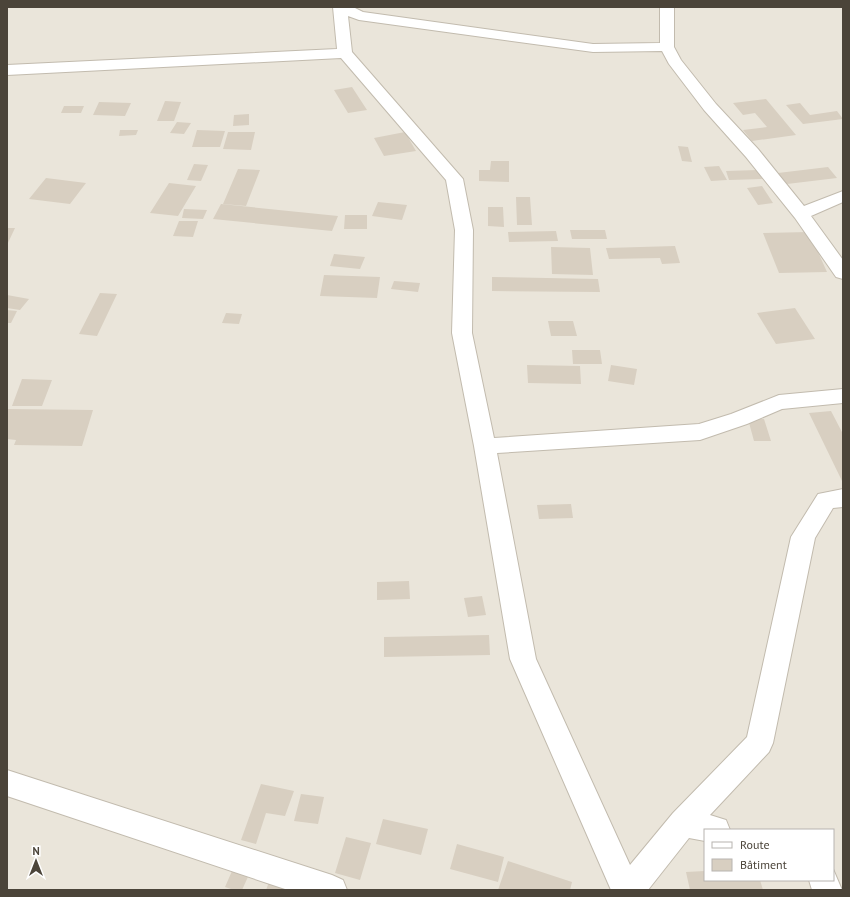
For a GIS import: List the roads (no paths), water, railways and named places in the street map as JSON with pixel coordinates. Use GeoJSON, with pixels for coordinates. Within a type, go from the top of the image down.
{"type":"FeatureCollection","features":[{"type":"Feature","properties":{"kind":"street"},"geometry":{"type":"LineString","coordinates":[[341,7],[359,16],[592,48],[667,47]]}},
{"type":"Feature","properties":{"kind":"street"},"geometry":{"type":"LineString","coordinates":[[341,7],[345,53],[454,179],[464,230],[462,333],[485,446],[522,659],[626,890]]}},
{"type":"Feature","properties":{"kind":"street"},"geometry":{"type":"LineString","coordinates":[[667,7],[667,47],[674,61],[710,107],[752,153],[801,214],[843,273]]}},
{"type":"Feature","properties":{"kind":"street"},"geometry":{"type":"LineString","coordinates":[[7,70],[345,53]]}},
{"type":"Feature","properties":{"kind":"street"},"geometry":{"type":"LineString","coordinates":[[801,214],[843,196]]}},
{"type":"Feature","properties":{"kind":"street"},"geometry":{"type":"LineString","coordinates":[[485,446],[700,432],[739,419],[779,402],[843,396]]}},
{"type":"Feature","properties":{"kind":"street"},"geometry":{"type":"LineString","coordinates":[[629,890],[683,822],[759,743],[803,537],[826,500],[843,498]]}},
{"type":"Feature","properties":{"kind":"street"},"geometry":{"type":"LineString","coordinates":[[7,783],[332,890]]}},
{"type":"Feature","properties":{"kind":"street"},"geometry":{"type":"LineString","coordinates":[[683,822],[712,829]]}}]}
